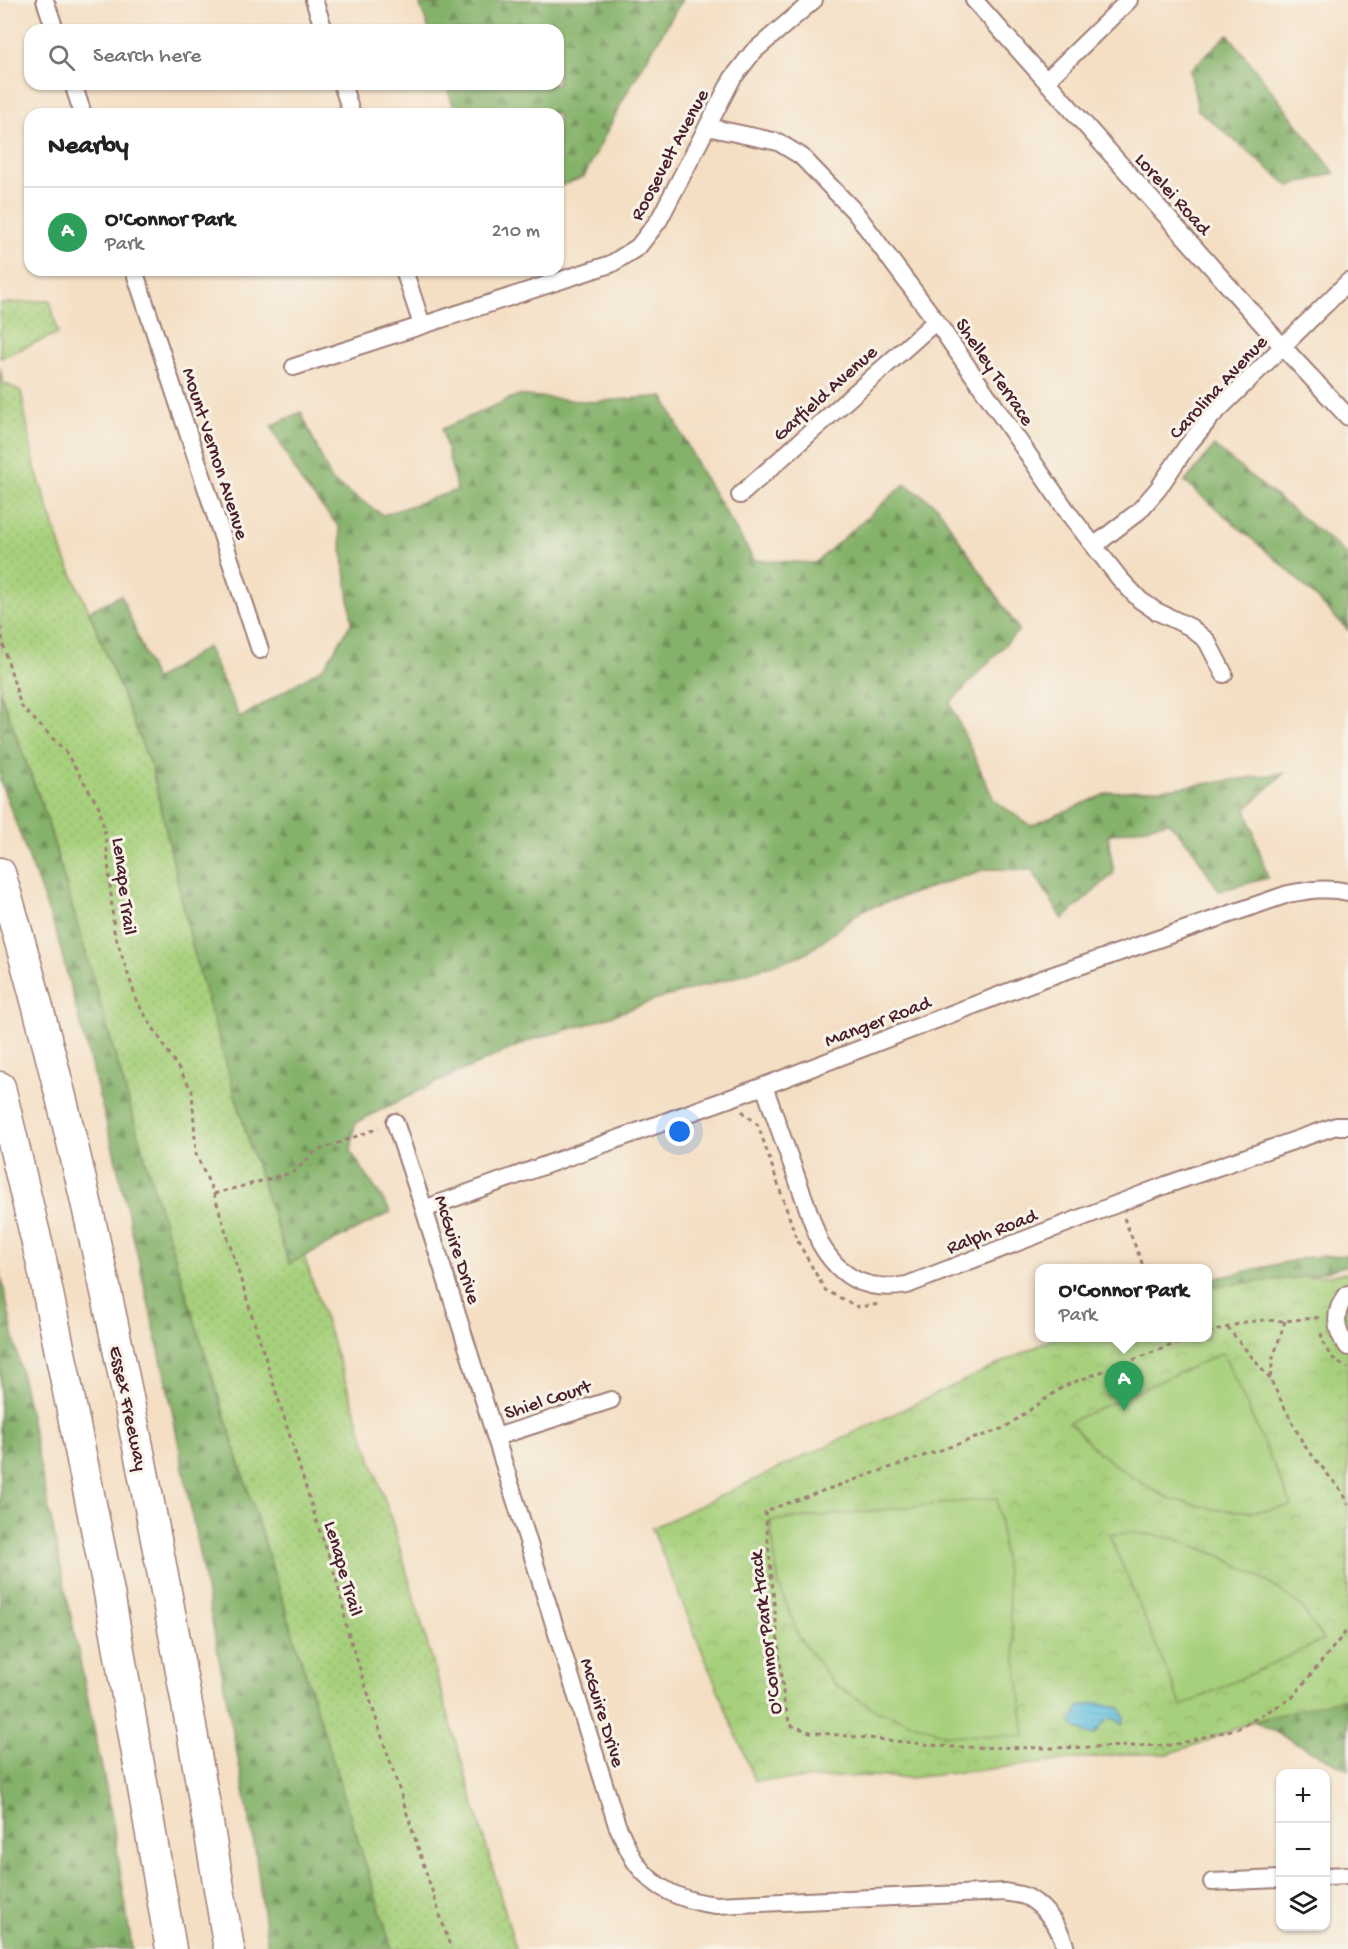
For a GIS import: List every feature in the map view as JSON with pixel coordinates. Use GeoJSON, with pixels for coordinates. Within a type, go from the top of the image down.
{"type":"FeatureCollection","features":[{"type":"Feature","properties":{"kind":"highway","name":"Essex Freeway"},"geometry":{"type":"LineString","coordinates":[[0,873],[45,1033],[106,1293],[179,1656],[229,1949]]}},
{"type":"Feature","properties":{"kind":"highway"},"geometry":{"type":"LineString","coordinates":[[0,1087],[42,1264],[108,1587],[171,1949]]}},
{"type":"Feature","properties":{"kind":"street"},"geometry":{"type":"LineString","coordinates":[[45,0],[53,24]]}},
{"type":"Feature","properties":{"kind":"street"},"geometry":{"type":"LineString","coordinates":[[314,0],[322,24]]}},
{"type":"Feature","properties":{"kind":"street","name":"Roosevelt Avenue"},"geometry":{"type":"LineString","coordinates":[[294,368],[611,264],[638,247],[659,220],[728,85],[753,52],[814,0]]}},
{"type":"Feature","properties":{"kind":"street"},"geometry":{"type":"LineString","coordinates":[[974,0],[1046,81],[1129,0]]}},
{"type":"Feature","properties":{"kind":"street","name":"Lorelei Road"},"geometry":{"type":"LineString","coordinates":[[1046,81],[1348,417]]}},
{"type":"Feature","properties":{"kind":"street"},"geometry":{"type":"LineString","coordinates":[[75,90],[81,108]]}},
{"type":"Feature","properties":{"kind":"street"},"geometry":{"type":"LineString","coordinates":[[344,90],[350,108]]}},
{"type":"Feature","properties":{"kind":"street","name":"Shelley Terrace"},"geometry":{"type":"LineString","coordinates":[[707,127],[778,142],[801,156],[855,212],[936,321],[1069,514],[1120,579],[1140,600],[1156,611],[1190,627],[1207,642],[1224,674]]}},
{"type":"Feature","properties":{"kind":"street","name":"Mount Vernon Avenue"},"geometry":{"type":"LineString","coordinates":[[136,276],[260,650]]}},
{"type":"Feature","properties":{"kind":"street"},"geometry":{"type":"LineString","coordinates":[[406,276],[422,325]]}},
{"type":"Feature","properties":{"kind":"street","name":"Carolina Avenue"},"geometry":{"type":"LineString","coordinates":[[1094,546],[1139,511],[1211,417],[1348,282]]}},
{"type":"Feature","properties":{"kind":"street","name":"Garfield Avenue"},"geometry":{"type":"LineString","coordinates":[[740,495],[936,321]]}},
{"type":"Feature","properties":{"kind":"street","name":"Manger Road"},"geometry":{"type":"LineString","coordinates":[[424,1209],[764,1086],[1042,979],[1288,894],[1314,889],[1335,889],[1348,892]]}},
{"type":"Feature","properties":{"kind":"street","name":"Ralph Road"},"geometry":{"type":"LineString","coordinates":[[764,1086],[820,1243],[837,1268],[849,1277],[877,1287],[892,1288],[907,1285],[1166,1185],[1336,1126],[1348,1126]]}},
{"type":"Feature","properties":{"kind":"street","name":"McGuire Drive"},"geometry":{"type":"LineString","coordinates":[[395,1122],[617,1825],[635,1861],[650,1880],[670,1893],[693,1902],[716,1905],[1005,1892],[1028,1897],[1050,1915],[1063,1937],[1065,1949]]}},
{"type":"Feature","properties":{"kind":"street"},"geometry":{"type":"LineString","coordinates":[[1348,1294],[1338,1308],[1336,1318],[1342,1340],[1348,1347]]}},
{"type":"Feature","properties":{"kind":"street","name":"Shiel Court"},"geometry":{"type":"LineString","coordinates":[[496,1437],[611,1400]]}},
{"type":"Feature","properties":{"kind":"street"},"geometry":{"type":"LineString","coordinates":[[1330,1876],[1348,1875]]}},
{"type":"Feature","properties":{"kind":"street"},"geometry":{"type":"LineString","coordinates":[[1212,1882],[1276,1879]]}},
{"type":"Feature","properties":{"kind":"path","name":"Lenape Trail"},"geometry":{"type":"LineString","coordinates":[[0,627],[21,706],[65,751],[99,807],[106,838],[114,931],[137,1002],[192,1090],[196,1154],[214,1194],[332,1564],[346,1626],[451,1949]]}},
{"type":"Feature","properties":{"kind":"path"},"geometry":{"type":"LineString","coordinates":[[214,1194],[294,1172],[316,1151],[395,1122]]}},
{"type":"Feature","properties":{"kind":"path"},"geometry":{"type":"LineString","coordinates":[[1212,1332],[1245,1322],[1285,1321],[1320,1316]]}},
{"type":"Feature","properties":{"kind":"path"},"geometry":{"type":"LineString","coordinates":[[1270,1379],[1273,1358],[1285,1321]]}},
{"type":"Feature","properties":{"kind":"path"},"geometry":{"type":"LineString","coordinates":[[1227,1327],[1270,1379],[1304,1445],[1343,1493],[1348,1504]]}},
{"type":"Feature","properties":{"kind":"path","name":"O'Connor Park track"},"geometry":{"type":"LineString","coordinates":[[1183,1342],[1064,1386],[1004,1428],[765,1511],[784,1701],[790,1725],[810,1732],[952,1747],[1052,1748],[1173,1745],[1239,1728],[1292,1698],[1348,1629]]}},
{"type":"Feature","properties":{"kind":"green space"},"geometry":{"type":"Polygon","coordinates":[[[478,0],[682,0],[626,94],[584,177],[564,185],[564,108],[454,108],[448,90],[564,90],[564,24],[427,24],[420,5],[478,0]]]}},
{"type":"Feature","properties":{"kind":"green space"},"geometry":{"type":"Polygon","coordinates":[[[1228,34],[1335,173],[1289,186],[1198,110],[1190,70],[1228,34]]]}},
{"type":"Feature","properties":{"kind":"green space"},"geometry":{"type":"Polygon","coordinates":[[[50,300],[58,333],[0,358],[0,304],[50,300]]]}},
{"type":"Feature","properties":{"kind":"green space"},"geometry":{"type":"Polygon","coordinates":[[[0,367],[3,383],[21,391],[35,468],[64,556],[89,611],[152,769],[195,957],[289,1264],[304,1256],[393,1525],[516,1949],[392,1949],[159,1207],[46,816],[0,692],[0,367]]]}},
{"type":"Feature","properties":{"kind":"green space"},"geometry":{"type":"Polygon","coordinates":[[[518,395],[592,402],[663,396],[700,470],[754,560],[815,563],[905,484],[937,506],[1019,630],[950,703],[994,800],[1031,826],[1110,792],[1174,788],[1284,773],[1246,809],[1268,878],[1219,891],[1192,848],[1169,822],[1108,835],[1114,873],[1063,919],[1032,870],[986,869],[863,910],[807,953],[655,1000],[591,1023],[531,1040],[433,1084],[355,1123],[351,1152],[391,1212],[289,1264],[250,1146],[195,957],[152,769],[89,611],[121,595],[155,680],[207,647],[240,718],[324,667],[352,622],[339,527],[302,483],[271,426],[301,412],[332,481],[383,515],[457,490],[442,429],[518,395]]]}},
{"type":"Feature","properties":{"kind":"green space"},"geometry":{"type":"Polygon","coordinates":[[[1214,446],[1348,555],[1348,630],[1286,568],[1185,482],[1214,446]]]}},
{"type":"Feature","properties":{"kind":"green space"},"geometry":{"type":"Polygon","coordinates":[[[0,692],[46,816],[159,1207],[392,1949],[268,1949],[254,1843],[169,1394],[114,1152],[56,932],[0,780],[0,692]]]}},
{"type":"Feature","properties":{"kind":"green space"},"geometry":{"type":"Polygon","coordinates":[[[1348,1255],[1348,1265],[1212,1304],[1212,1279],[1309,1257],[1348,1255]]]}},
{"type":"Feature","properties":{"kind":"green space"},"geometry":{"type":"Polygon","coordinates":[[[0,1270],[112,1817],[132,1949],[0,1949],[0,1270]]]}},
{"type":"Feature","properties":{"kind":"green space"},"geometry":{"type":"Polygon","coordinates":[[[1348,1273],[1348,1697],[1254,1721],[1168,1754],[1124,1754],[909,1778],[866,1776],[755,1781],[652,1528],[1046,1342],[1212,1342],[1212,1287],[1348,1273]]]}},
{"type":"Feature","properties":{"kind":"green space"},"geometry":{"type":"Polygon","coordinates":[[[1223,1353],[1292,1506],[1252,1512],[1213,1509],[1168,1498],[1132,1477],[1098,1452],[1069,1422],[1223,1353]]]}},
{"type":"Feature","properties":{"kind":"green space"},"geometry":{"type":"Polygon","coordinates":[[[997,1498],[1025,1736],[947,1735],[876,1710],[835,1685],[799,1637],[779,1585],[770,1521],[997,1498]]]}},
{"type":"Feature","properties":{"kind":"green space"},"geometry":{"type":"Polygon","coordinates":[[[1138,1533],[1173,1538],[1223,1557],[1268,1582],[1301,1606],[1323,1640],[1182,1706],[1109,1534],[1138,1533]]]}},
{"type":"Feature","properties":{"kind":"green space"},"geometry":{"type":"Polygon","coordinates":[[[1348,1631],[1348,1770],[1254,1721],[1301,1691],[1348,1631]]]}},
{"type":"Feature","properties":{"kind":"water"},"geometry":{"type":"Polygon","coordinates":[[[1094,1703],[1120,1708],[1124,1718],[1122,1725],[1116,1719],[1107,1719],[1094,1735],[1077,1728],[1071,1719],[1076,1715],[1079,1707],[1094,1703]]]}},
{"type":"Feature","properties":{"kind":"place","name":"O'Connor Park"},"geometry":{"type":"Point","coordinates":[1124,1411]}}]}
